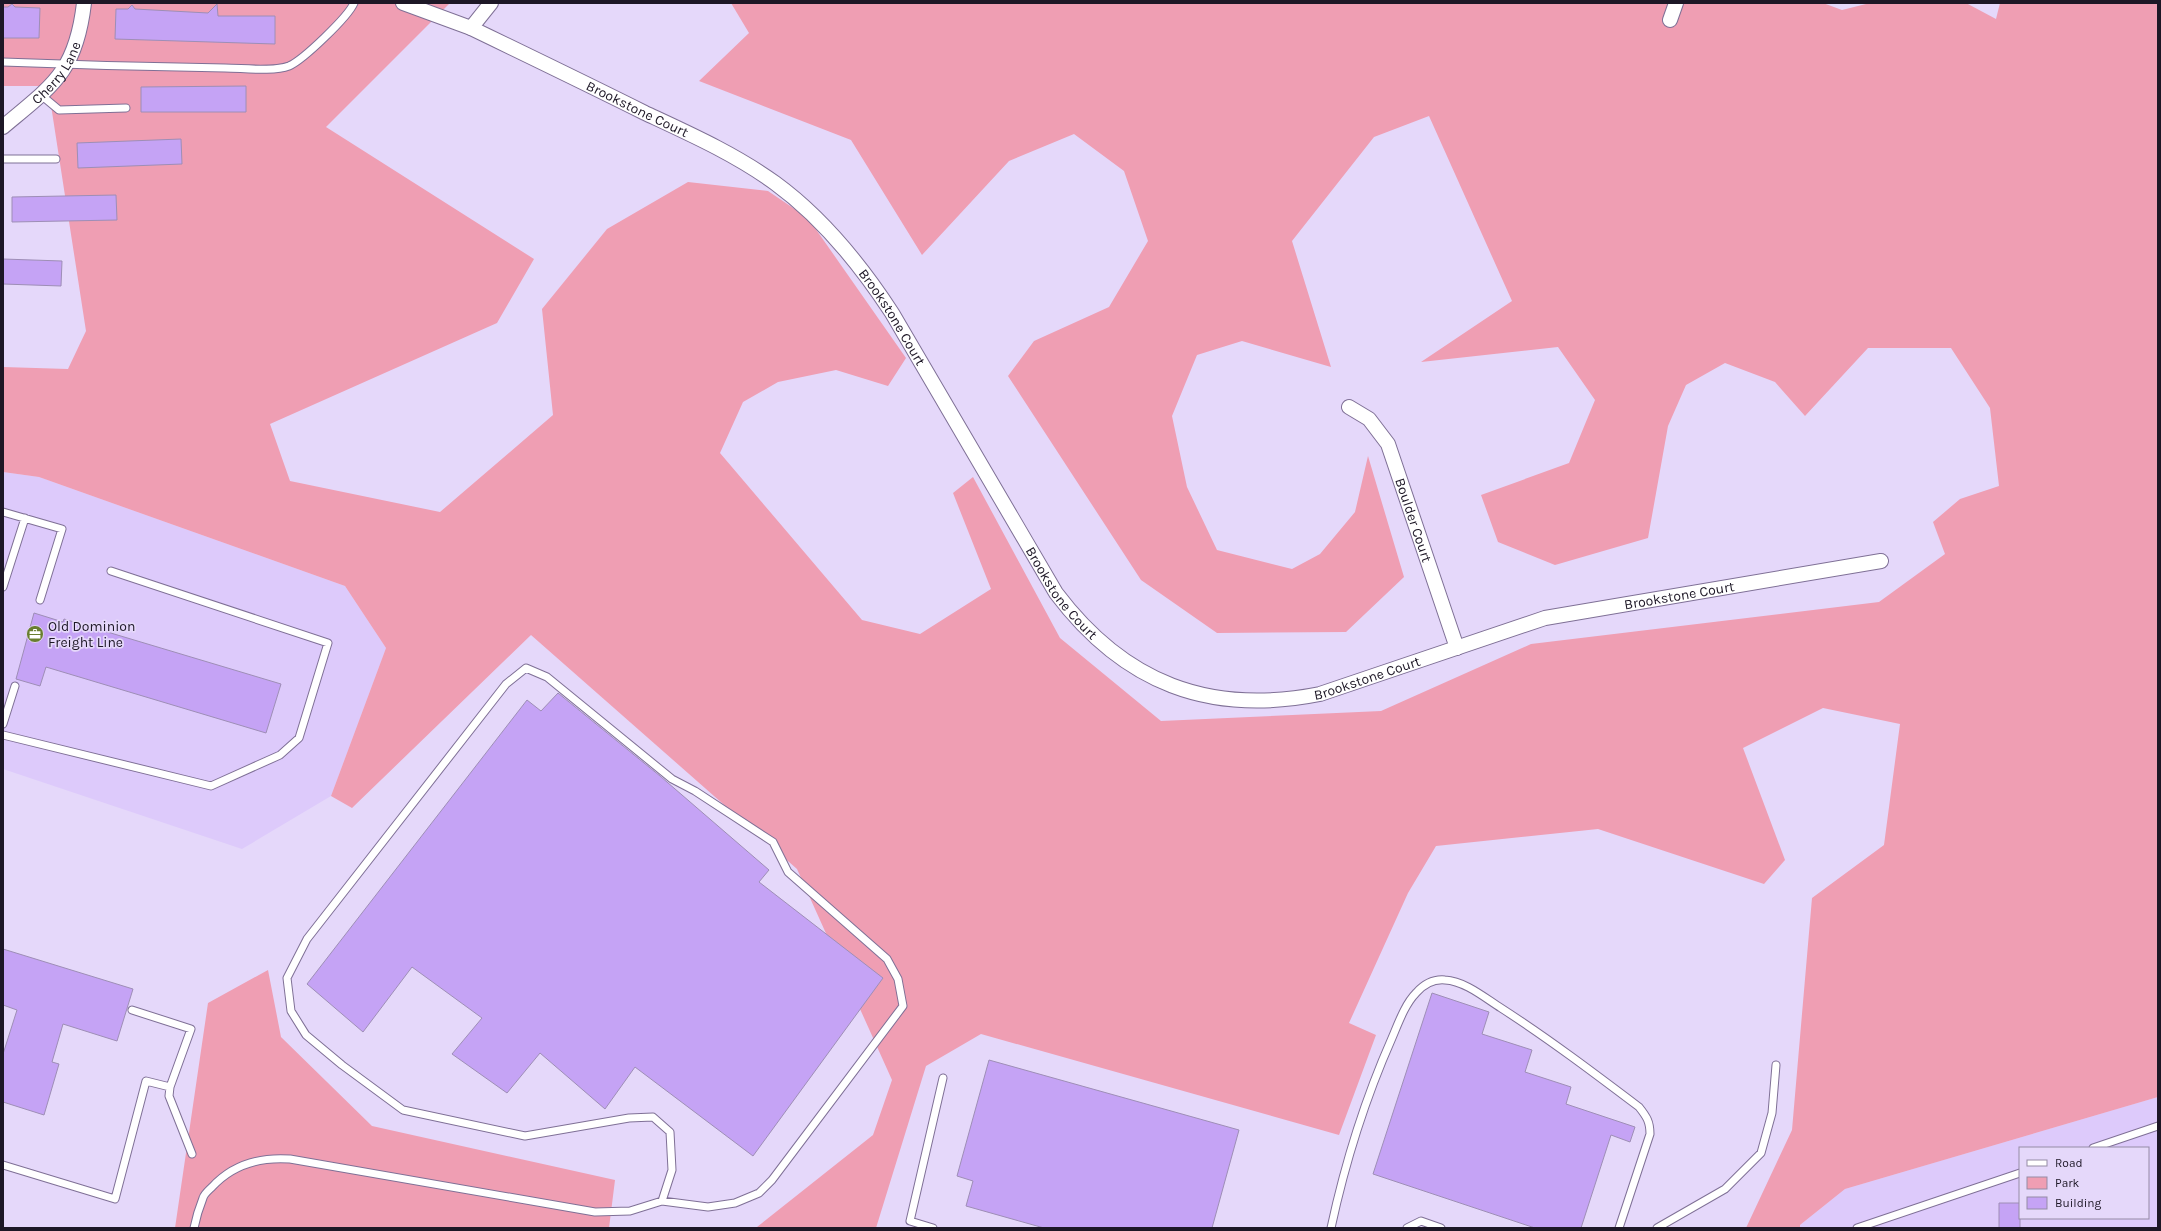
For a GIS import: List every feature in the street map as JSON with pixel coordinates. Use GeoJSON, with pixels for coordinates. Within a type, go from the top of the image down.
{"type":"FeatureCollection","features":[{"type":"Feature","properties":{"kind":"street","name":"Cherry Lane"},"geometry":{"type":"LineString","coordinates":[[3,127],[41,95],[63,71],[75,50],[81,26],[84,3]]}},
{"type":"Feature","properties":{"kind":"street","name":"Brookstone Court"},"geometry":{"type":"LineString","coordinates":[[403,3],[471,28],[703,140],[745,163],[776,184],[813,214],[846,249],[870,280],[892,313],[1056,593],[1073,616],[1094,637],[1123,660],[1161,681],[1189,692],[1225,700],[1254,702],[1291,700],[1320,694],[1545,618],[1881,561]]}},
{"type":"Feature","properties":{"kind":"street"},"geometry":{"type":"LineString","coordinates":[[471,28],[490,3]]}},
{"type":"Feature","properties":{"kind":"street"},"geometry":{"type":"LineString","coordinates":[[1670,20],[1676,3]]}},
{"type":"Feature","properties":{"kind":"street","name":"Boulder Court"},"geometry":{"type":"LineString","coordinates":[[1349,407],[1369,419],[1388,444],[1457,648]]}},
{"type":"Feature","properties":{"kind":"lane"},"geometry":{"type":"LineString","coordinates":[[3,62],[196,68],[274,68],[289,66],[335,27],[350,11],[354,3]]}},
{"type":"Feature","properties":{"kind":"lane"},"geometry":{"type":"LineString","coordinates":[[41,95],[59,110],[126,108]]}},
{"type":"Feature","properties":{"kind":"lane"},"geometry":{"type":"LineString","coordinates":[[3,159],[56,159]]}},
{"type":"Feature","properties":{"kind":"lane"},"geometry":{"type":"LineString","coordinates":[[3,512],[62,529],[40,600]]}},
{"type":"Feature","properties":{"kind":"lane"},"geometry":{"type":"LineString","coordinates":[[3,587],[25,518]]}},
{"type":"Feature","properties":{"kind":"lane"},"geometry":{"type":"LineString","coordinates":[[3,735],[211,786],[280,755],[299,738],[328,643],[111,571]]}},
{"type":"Feature","properties":{"kind":"lane"},"geometry":{"type":"LineString","coordinates":[[194,1228],[203,1197],[217,1182],[233,1169],[252,1162],[272,1158],[290,1158],[595,1212],[630,1211],[662,1201],[708,1207],[736,1203],[759,1194],[772,1180],[903,1006],[898,979],[887,959],[788,872],[773,842],[695,790],[672,779],[547,677],[526,668],[506,684],[307,939],[287,978],[291,1011],[306,1035],[342,1065],[403,1110],[525,1136],[629,1118],[653,1117],[670,1132],[672,1170],[662,1201]]}},
{"type":"Feature","properties":{"kind":"lane"},"geometry":{"type":"LineString","coordinates":[[3,724],[15,686]]}},
{"type":"Feature","properties":{"kind":"lane"},"geometry":{"type":"LineString","coordinates":[[1331,1228],[1341,1180],[1380,1066],[1399,1022],[1415,994],[1422,987],[1433,981],[1446,980],[1476,992],[1541,1034],[1639,1107],[1646,1115],[1650,1123],[1650,1134],[1619,1228]]}},
{"type":"Feature","properties":{"kind":"lane"},"geometry":{"type":"LineString","coordinates":[[132,1010],[190,1029],[170,1087],[169,1096],[192,1154]]}},
{"type":"Feature","properties":{"kind":"lane"},"geometry":{"type":"LineString","coordinates":[[1657,1228],[1725,1189],[1761,1152],[1772,1113],[1776,1065]]}},
{"type":"Feature","properties":{"kind":"lane"},"geometry":{"type":"LineString","coordinates":[[933,1228],[910,1221],[943,1078]]}},
{"type":"Feature","properties":{"kind":"lane"},"geometry":{"type":"LineString","coordinates":[[3,1165],[115,1199],[146,1081],[170,1087]]}},
{"type":"Feature","properties":{"kind":"lane"},"geometry":{"type":"LineString","coordinates":[[2096,1147],[2158,1126]]}},
{"type":"Feature","properties":{"kind":"lane"},"geometry":{"type":"LineString","coordinates":[[1857,1228],[2019,1173]]}},
{"type":"Feature","properties":{"kind":"lane"},"geometry":{"type":"LineString","coordinates":[[1407,1228],[1421,1221],[1441,1228]]}},
{"type":"Feature","properties":{"kind":"shaded area"},"geometry":{"type":"Polygon","coordinates":[[[3,472],[39,477],[345,586],[386,648],[331,796],[242,849],[3,769],[3,472]]]}},
{"type":"Feature","properties":{"kind":"shaded area"},"geometry":{"type":"Polygon","coordinates":[[[2158,1097],[2158,1228],[1800,1228],[1800,1225],[1845,1189],[2158,1097]]]}},
{"type":"Feature","properties":{"kind":"green space"},"geometry":{"type":"Polygon","coordinates":[[[3,3],[450,3],[326,127],[534,259],[497,323],[270,424],[290,481],[440,512],[553,415],[542,309],[607,229],[688,182],[768,191],[808,218],[906,358],[888,386],[836,370],[778,382],[743,402],[720,453],[862,620],[920,634],[991,589],[953,493],[973,477],[1060,638],[1161,721],[1381,711],[1531,644],[1879,602],[1945,554],[1933,522],[1960,499],[1999,486],[1990,408],[1951,348],[1868,348],[1805,416],[1775,382],[1725,363],[1686,385],[1668,426],[1648,538],[1555,565],[1498,542],[1481,495],[1569,463],[1595,400],[1558,347],[1421,362],[1512,301],[1429,116],[1374,137],[1292,241],[1331,367],[1242,341],[1197,355],[1172,416],[1187,487],[1217,550],[1292,569],[1320,554],[1355,512],[1368,456],[1404,577],[1346,632],[1217,633],[1141,580],[1008,376],[1034,341],[1109,307],[1148,241],[1124,171],[1074,134],[1009,161],[922,255],[851,140],[699,81],[749,33],[731,3],[1823,3],[1842,10],[1870,3],[1966,3],[1996,19],[2000,3],[2158,3],[2158,1097],[1845,1189],[1800,1225],[1800,1228],[1746,1228],[1792,1130],[1812,898],[1884,845],[1900,724],[1823,708],[1743,748],[1785,860],[1764,884],[1598,829],[1436,846],[1408,893],[1349,1023],[1376,1035],[1339,1135],[981,1034],[926,1066],[876,1228],[708,1228],[757,1227],[873,1135],[892,1080],[797,869],[531,635],[352,808],[331,796],[386,648],[345,586],[39,477],[3,472],[3,367],[68,369],[86,331],[48,86],[3,86],[3,3]]]}},
{"type":"Feature","properties":{"kind":"green space"},"geometry":{"type":"Polygon","coordinates":[[[268,970],[281,1037],[372,1126],[615,1180],[609,1228],[175,1228],[208,1003],[268,970]]]}},
{"type":"Feature","properties":{"kind":"building"},"geometry":{"type":"Polygon","coordinates":[[[12,4],[15,7],[40,8],[39,38],[3,38],[3,7],[8,7],[12,4]]]}},
{"type":"Feature","properties":{"kind":"building"},"geometry":{"type":"Polygon","coordinates":[[[217,4],[218,16],[275,16],[275,44],[115,39],[116,9],[128,9],[132,5],[135,9],[208,13],[217,4]]]}},
{"type":"Feature","properties":{"kind":"building"},"geometry":{"type":"Polygon","coordinates":[[[246,86],[246,112],[141,112],[141,87],[246,86]]]}},
{"type":"Feature","properties":{"kind":"building"},"geometry":{"type":"Polygon","coordinates":[[[181,139],[182,164],[78,168],[77,143],[181,139]]]}},
{"type":"Feature","properties":{"kind":"building"},"geometry":{"type":"Polygon","coordinates":[[[116,195],[117,220],[12,222],[12,197],[116,195]]]}},
{"type":"Feature","properties":{"kind":"building"},"geometry":{"type":"Polygon","coordinates":[[[3,259],[62,261],[61,286],[3,284],[3,259]]]}},
{"type":"Feature","properties":{"kind":"building"},"geometry":{"type":"Polygon","coordinates":[[[34,613],[63,622],[64,619],[281,684],[266,733],[46,667],[40,686],[16,679],[34,613]]]}},
{"type":"Feature","properties":{"kind":"building"},"geometry":{"type":"Polygon","coordinates":[[[558,693],[660,776],[769,870],[759,882],[883,978],[753,1156],[635,1067],[605,1109],[540,1053],[507,1093],[452,1054],[482,1018],[412,967],[363,1032],[307,984],[527,700],[541,711],[558,693]]]}},
{"type":"Feature","properties":{"kind":"building"},"geometry":{"type":"Polygon","coordinates":[[[3,949],[133,989],[117,1041],[63,1024],[52,1062],[59,1064],[44,1115],[3,1102],[3,1054],[17,1010],[3,1005],[3,949]]]}},
{"type":"Feature","properties":{"kind":"building"},"geometry":{"type":"Polygon","coordinates":[[[1432,993],[1489,1012],[1482,1034],[1532,1050],[1525,1072],[1571,1087],[1566,1104],[1635,1127],[1630,1142],[1611,1135],[1581,1228],[1535,1228],[1373,1174],[1432,993]]]}},
{"type":"Feature","properties":{"kind":"building"},"geometry":{"type":"Polygon","coordinates":[[[989,1060],[1239,1130],[1212,1228],[1044,1228],[966,1206],[973,1181],[957,1176],[989,1060]]]}},
{"type":"Feature","properties":{"kind":"building"},"geometry":{"type":"Polygon","coordinates":[[[1999,1203],[2019,1203],[2020,1228],[1999,1228],[1999,1203]]]}},
{"type":"Feature","properties":{"kind":"place","name":"Old Dominion Freight Line"},"geometry":{"type":"Point","coordinates":[35,634]}}]}
